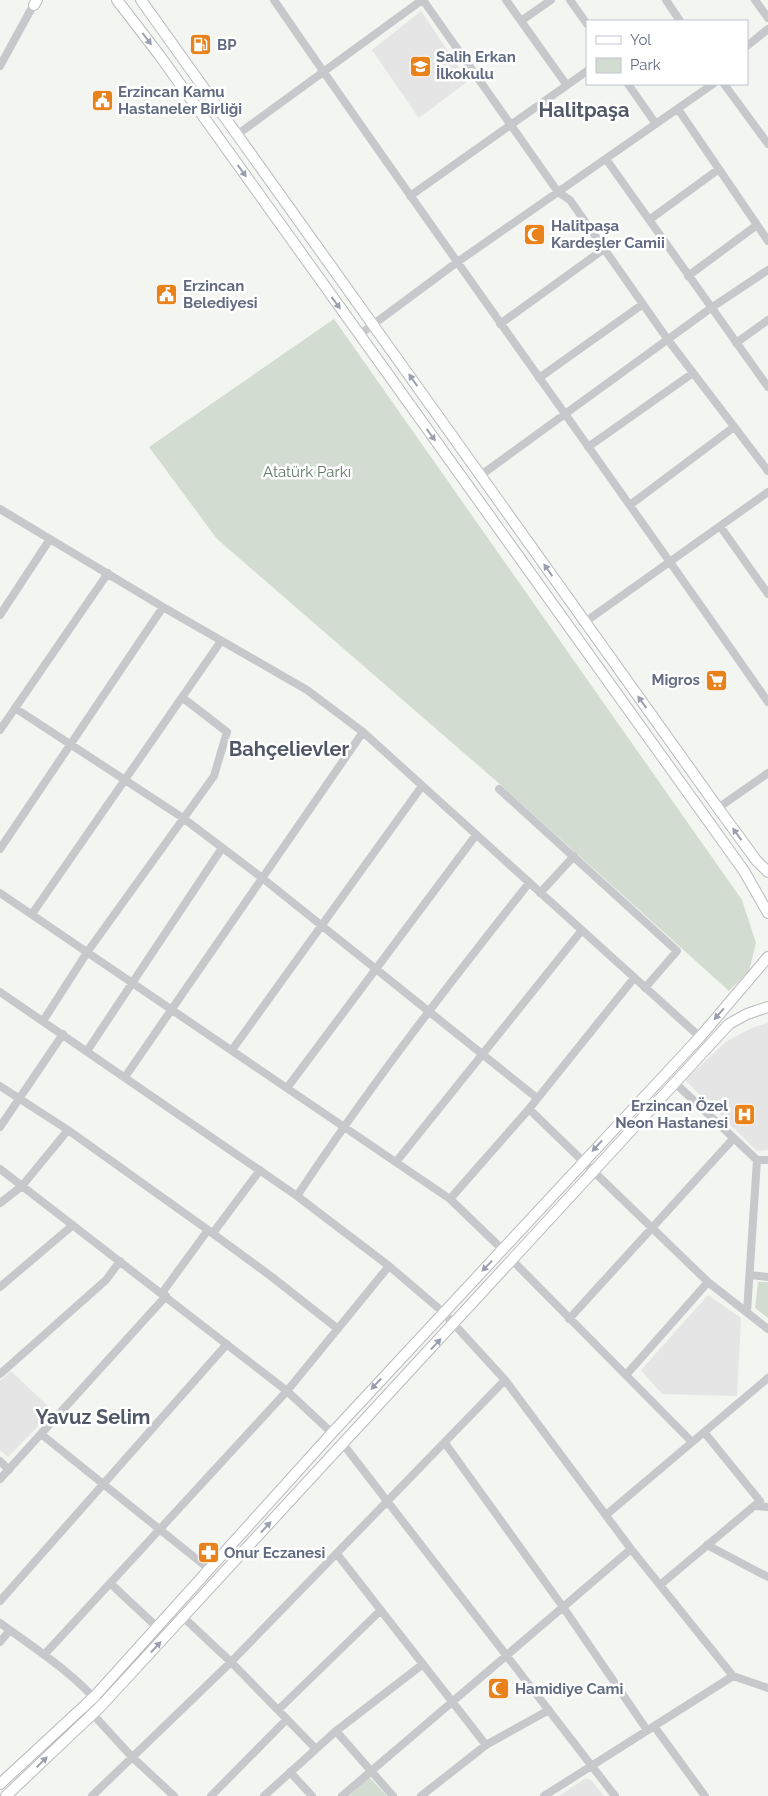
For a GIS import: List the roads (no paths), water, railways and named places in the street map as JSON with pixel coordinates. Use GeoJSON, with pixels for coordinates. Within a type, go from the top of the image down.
{"type":"FeatureCollection","features":[{"type":"Feature","properties":{"kind":"main road"},"geometry":{"type":"LineString","coordinates":[[117,0],[744,872],[768,913]]}},
{"type":"Feature","properties":{"kind":"main road"},"geometry":{"type":"LineString","coordinates":[[141,0],[718,808],[756,860],[768,872]]}},
{"type":"Feature","properties":{"kind":"main road"},"geometry":{"type":"LineString","coordinates":[[0,1784],[94,1697],[443,1312],[503,1250],[582,1162],[700,1037],[768,957]]}},
{"type":"Feature","properties":{"kind":"main road"},"geometry":{"type":"LineString","coordinates":[[6,1796],[101,1706],[729,1024],[747,1014],[768,1007]]}},
{"type":"Feature","properties":{"kind":"street"},"geometry":{"type":"LineString","coordinates":[[109,0],[127,12]]}},
{"type":"Feature","properties":{"kind":"street"},"geometry":{"type":"LineString","coordinates":[[238,134],[423,0],[558,192],[570,200],[668,340],[768,472]]}},
{"type":"Feature","properties":{"kind":"street"},"geometry":{"type":"LineString","coordinates":[[506,0],[566,84]]}},
{"type":"Feature","properties":{"kind":"street"},"geometry":{"type":"LineString","coordinates":[[522,21],[551,0]]}},
{"type":"Feature","properties":{"kind":"street"},"geometry":{"type":"LineString","coordinates":[[570,0],[586,23]]}},
{"type":"Feature","properties":{"kind":"street"},"geometry":{"type":"LineString","coordinates":[[666,0],[679,20]]}},
{"type":"Feature","properties":{"kind":"street"},"geometry":{"type":"LineString","coordinates":[[755,0],[768,18]]}},
{"type":"Feature","properties":{"kind":"street"},"geometry":{"type":"LineString","coordinates":[[0,66],[36,1]]}},
{"type":"Feature","properties":{"kind":"street"},"geometry":{"type":"LineString","coordinates":[[278,2],[323,71],[456,263],[670,561],[768,702]]}},
{"type":"Feature","properties":{"kind":"street"},"geometry":{"type":"LineString","coordinates":[[748,45],[768,29]]}},
{"type":"Feature","properties":{"kind":"street"},"geometry":{"type":"LineString","coordinates":[[410,196],[586,72]]}},
{"type":"Feature","properties":{"kind":"street"},"geometry":{"type":"LineString","coordinates":[[629,85],[656,124]]}},
{"type":"Feature","properties":{"kind":"street"},"geometry":{"type":"LineString","coordinates":[[359,335],[456,263],[712,85]]}},
{"type":"Feature","properties":{"kind":"street"},"geometry":{"type":"LineString","coordinates":[[725,85],[768,144]]}},
{"type":"Feature","properties":{"kind":"street"},"geometry":{"type":"LineString","coordinates":[[678,109],[768,241]]}},
{"type":"Feature","properties":{"kind":"street"},"geometry":{"type":"LineString","coordinates":[[606,159],[768,387]]}},
{"type":"Feature","properties":{"kind":"street"},"geometry":{"type":"LineString","coordinates":[[649,220],[719,169]]}},
{"type":"Feature","properties":{"kind":"street"},"geometry":{"type":"LineString","coordinates":[[688,276],[757,225]]}},
{"type":"Feature","properties":{"kind":"street"},"geometry":{"type":"LineString","coordinates":[[500,324],[604,249]]}},
{"type":"Feature","properties":{"kind":"street"},"geometry":{"type":"LineString","coordinates":[[481,475],[711,308],[768,270]]}},
{"type":"Feature","properties":{"kind":"street"},"geometry":{"type":"LineString","coordinates":[[539,378],[643,304]]}},
{"type":"Feature","properties":{"kind":"street"},"geometry":{"type":"LineString","coordinates":[[736,344],[768,320]]}},
{"type":"Feature","properties":{"kind":"street"},"geometry":{"type":"LineString","coordinates":[[588,447],[693,373]]}},
{"type":"Feature","properties":{"kind":"street"},"geometry":{"type":"LineString","coordinates":[[630,505],[734,427]]}},
{"type":"Feature","properties":{"kind":"street"},"geometry":{"type":"LineString","coordinates":[[585,622],[768,492]]}},
{"type":"Feature","properties":{"kind":"street"},"geometry":{"type":"LineString","coordinates":[[0,509],[163,607],[307,690],[363,732],[700,1037]]}},
{"type":"Feature","properties":{"kind":"street"},"geometry":{"type":"LineString","coordinates":[[720,526],[768,594]]}},
{"type":"Feature","properties":{"kind":"street"},"geometry":{"type":"LineString","coordinates":[[0,615],[50,539]]}},
{"type":"Feature","properties":{"kind":"street"},"geometry":{"type":"LineString","coordinates":[[1,726],[108,573]]}},
{"type":"Feature","properties":{"kind":"street"},"geometry":{"type":"LineString","coordinates":[[0,849],[163,607]]}},
{"type":"Feature","properties":{"kind":"street"},"geometry":{"type":"LineString","coordinates":[[32,914],[221,641]]}},
{"type":"Feature","properties":{"kind":"street"},"geometry":{"type":"LineString","coordinates":[[43,1021],[88,952],[182,818],[214,776],[227,732],[183,698]]}},
{"type":"Feature","properties":{"kind":"street"},"geometry":{"type":"LineString","coordinates":[[15,708],[182,818],[262,877],[427,1012],[537,1098]]}},
{"type":"Feature","properties":{"kind":"street"},"geometry":{"type":"LineString","coordinates":[[124,1077],[173,1009],[363,732]]}},
{"type":"Feature","properties":{"kind":"street"},"geometry":{"type":"LineString","coordinates":[[718,808],[768,773]]}},
{"type":"Feature","properties":{"kind":"street"},"geometry":{"type":"LineString","coordinates":[[232,1050],[422,786]]}},
{"type":"Feature","properties":{"kind":"street"},"geometry":{"type":"LineString","coordinates":[[499,789],[677,951],[645,988]]}},
{"type":"Feature","properties":{"kind":"street"},"geometry":{"type":"LineString","coordinates":[[287,1088],[476,835]]}},
{"type":"Feature","properties":{"kind":"street"},"geometry":{"type":"LineString","coordinates":[[87,1051],[222,848]]}},
{"type":"Feature","properties":{"kind":"street"},"geometry":{"type":"LineString","coordinates":[[540,893],[574,856]]}},
{"type":"Feature","properties":{"kind":"street"},"geometry":{"type":"LineString","coordinates":[[297,1196],[343,1126],[427,1012],[528,882]]}},
{"type":"Feature","properties":{"kind":"street"},"geometry":{"type":"LineString","coordinates":[[0,893],[450,1199],[503,1250]]}},
{"type":"Feature","properties":{"kind":"street"},"geometry":{"type":"LineString","coordinates":[[396,1162],[582,930]]}},
{"type":"Feature","properties":{"kind":"street"},"geometry":{"type":"LineString","coordinates":[[450,1199],[529,1109],[634,978]]}},
{"type":"Feature","properties":{"kind":"street"},"geometry":{"type":"LineString","coordinates":[[0,992],[297,1196],[389,1266],[443,1312],[505,1380],[631,1549],[733,1676],[768,1688]]}},
{"type":"Feature","properties":{"kind":"street"},"geometry":{"type":"LineString","coordinates":[[0,1127],[63,1034]]}},
{"type":"Feature","properties":{"kind":"street"},"geometry":{"type":"LineString","coordinates":[[674,1082],[757,1160],[768,1160]]}},
{"type":"Feature","properties":{"kind":"street"},"geometry":{"type":"LineString","coordinates":[[0,1086],[68,1130],[210,1231],[272,1276],[338,1329]]}},
{"type":"Feature","properties":{"kind":"street"},"geometry":{"type":"LineString","coordinates":[[529,1109],[591,1172],[708,1282],[768,1329]]}},
{"type":"Feature","properties":{"kind":"street"},"geometry":{"type":"LineString","coordinates":[[0,1203],[22,1186],[68,1130]]}},
{"type":"Feature","properties":{"kind":"street"},"geometry":{"type":"LineString","coordinates":[[569,1319],[733,1139]]}},
{"type":"Feature","properties":{"kind":"street"},"geometry":{"type":"LineString","coordinates":[[747,1312],[757,1160]]}},
{"type":"Feature","properties":{"kind":"street"},"geometry":{"type":"LineString","coordinates":[[0,1169],[287,1390],[332,1433]]}},
{"type":"Feature","properties":{"kind":"street"},"geometry":{"type":"LineString","coordinates":[[0,1479],[164,1294],[210,1231],[260,1170]]}},
{"type":"Feature","properties":{"kind":"street"},"geometry":{"type":"LineString","coordinates":[[0,1287],[73,1225]]}},
{"type":"Feature","properties":{"kind":"street"},"geometry":{"type":"LineString","coordinates":[[512,1260],[692,1442]]}},
{"type":"Feature","properties":{"kind":"street"},"geometry":{"type":"LineString","coordinates":[[0,1374],[106,1280],[120,1261]]}},
{"type":"Feature","properties":{"kind":"street"},"geometry":{"type":"LineString","coordinates":[[44,1655],[287,1390],[389,1266]]}},
{"type":"Feature","properties":{"kind":"street"},"geometry":{"type":"LineString","coordinates":[[750,1276],[768,1277]]}},
{"type":"Feature","properties":{"kind":"street"},"geometry":{"type":"LineString","coordinates":[[626,1375],[708,1282]]}},
{"type":"Feature","properties":{"kind":"street"},"geometry":{"type":"LineString","coordinates":[[0,1601],[227,1344]]}},
{"type":"Feature","properties":{"kind":"street"},"geometry":{"type":"LineString","coordinates":[[606,1515],[768,1378]]}},
{"type":"Feature","properties":{"kind":"street"},"geometry":{"type":"LineString","coordinates":[[92,1796],[231,1662],[505,1380]]}},
{"type":"Feature","properties":{"kind":"street"},"geometry":{"type":"LineString","coordinates":[[660,1585],[760,1501],[704,1432]]}},
{"type":"Feature","properties":{"kind":"street"},"geometry":{"type":"LineString","coordinates":[[41,1434],[209,1569]]}},
{"type":"Feature","properties":{"kind":"street"},"geometry":{"type":"LineString","coordinates":[[445,1443],[650,1728],[705,1796]]}},
{"type":"Feature","properties":{"kind":"street"},"geometry":{"type":"LineString","coordinates":[[343,1444],[389,1501],[615,1796]]}},
{"type":"Feature","properties":{"kind":"street"},"geometry":{"type":"LineString","coordinates":[[0,1461],[9,1470]]}},
{"type":"Feature","properties":{"kind":"street"},"geometry":{"type":"LineString","coordinates":[[756,1506],[768,1508]]}},
{"type":"Feature","properties":{"kind":"street"},"geometry":{"type":"LineString","coordinates":[[707,1545],[768,1577]]}},
{"type":"Feature","properties":{"kind":"street"},"geometry":{"type":"LineString","coordinates":[[342,1796],[370,1770],[631,1549]]}},
{"type":"Feature","properties":{"kind":"street"},"geometry":{"type":"LineString","coordinates":[[337,1554],[486,1745]]}},
{"type":"Feature","properties":{"kind":"street"},"geometry":{"type":"LineString","coordinates":[[111,1584],[157,1627]]}},
{"type":"Feature","properties":{"kind":"street"},"geometry":{"type":"LineString","coordinates":[[278,1710],[381,1610]]}},
{"type":"Feature","properties":{"kind":"street"},"geometry":{"type":"LineString","coordinates":[[183,1617],[231,1662],[316,1749]]}},
{"type":"Feature","properties":{"kind":"street"},"geometry":{"type":"LineString","coordinates":[[0,1623],[44,1655],[94,1697],[101,1706]]}},
{"type":"Feature","properties":{"kind":"street"},"geometry":{"type":"LineString","coordinates":[[0,1642],[10,1630]]}},
{"type":"Feature","properties":{"kind":"street"},"geometry":{"type":"LineString","coordinates":[[264,1796],[336,1731],[423,1664]]}},
{"type":"Feature","properties":{"kind":"street"},"geometry":{"type":"LineString","coordinates":[[544,1796],[733,1676]]}},
{"type":"Feature","properties":{"kind":"street"},"geometry":{"type":"LineString","coordinates":[[85,1705],[132,1757],[174,1796]]}},
{"type":"Feature","properties":{"kind":"street"},"geometry":{"type":"LineString","coordinates":[[421,1796],[486,1745],[549,1710]]}},
{"type":"Feature","properties":{"kind":"street"},"geometry":{"type":"LineString","coordinates":[[211,1796],[286,1719]]}},
{"type":"Feature","properties":{"kind":"street"},"geometry":{"type":"LineString","coordinates":[[336,1731],[393,1796]]}},
{"type":"Feature","properties":{"kind":"street"},"geometry":{"type":"LineString","coordinates":[[290,1772],[312,1796]]}},
{"type":"Feature","properties":{"kind":"place","name":"BP"},"geometry":{"type":"Point","coordinates":[201,45]}},
{"type":"Feature","properties":{"kind":"place","name":"Salih Erkan İlkokulu"},"geometry":{"type":"Point","coordinates":[420,66]}},
{"type":"Feature","properties":{"kind":"place","name":"Erzincan Kamu Hastaneler Birliği"},"geometry":{"type":"Point","coordinates":[102,101]}},
{"type":"Feature","properties":{"kind":"place","name":"Halitpaşa Kardeşler Camii"},"geometry":{"type":"Point","coordinates":[535,235]}},
{"type":"Feature","properties":{"kind":"place","name":"Erzincan Belediyesi"},"geometry":{"type":"Point","coordinates":[167,295]}},
{"type":"Feature","properties":{"kind":"place","name":"Migros"},"geometry":{"type":"Point","coordinates":[716,680]}},
{"type":"Feature","properties":{"kind":"place","name":"Erzincan Özel Neon Hastanesi"},"geometry":{"type":"Point","coordinates":[744,1115]}},
{"type":"Feature","properties":{"kind":"place","name":"Onur Eczanesi"},"geometry":{"type":"Point","coordinates":[208,1553]}},
{"type":"Feature","properties":{"kind":"place","name":"Hamidiye Cami"},"geometry":{"type":"Point","coordinates":[499,1689]}},
{"type":"Feature","properties":{"kind":"district","name":"Halitpaşa"},"geometry":{"type":"Point","coordinates":[584,110]}},
{"type":"Feature","properties":{"kind":"district","name":"Bahçelievler"},"geometry":{"type":"Point","coordinates":[289,749]}},
{"type":"Feature","properties":{"kind":"district","name":"Yavuz Selim"},"geometry":{"type":"Point","coordinates":[93,1417]}},
{"type":"Feature","properties":{"kind":"park label","name":"Atatürk Parkı"},"geometry":{"type":"Point","coordinates":[307,472]}}]}
